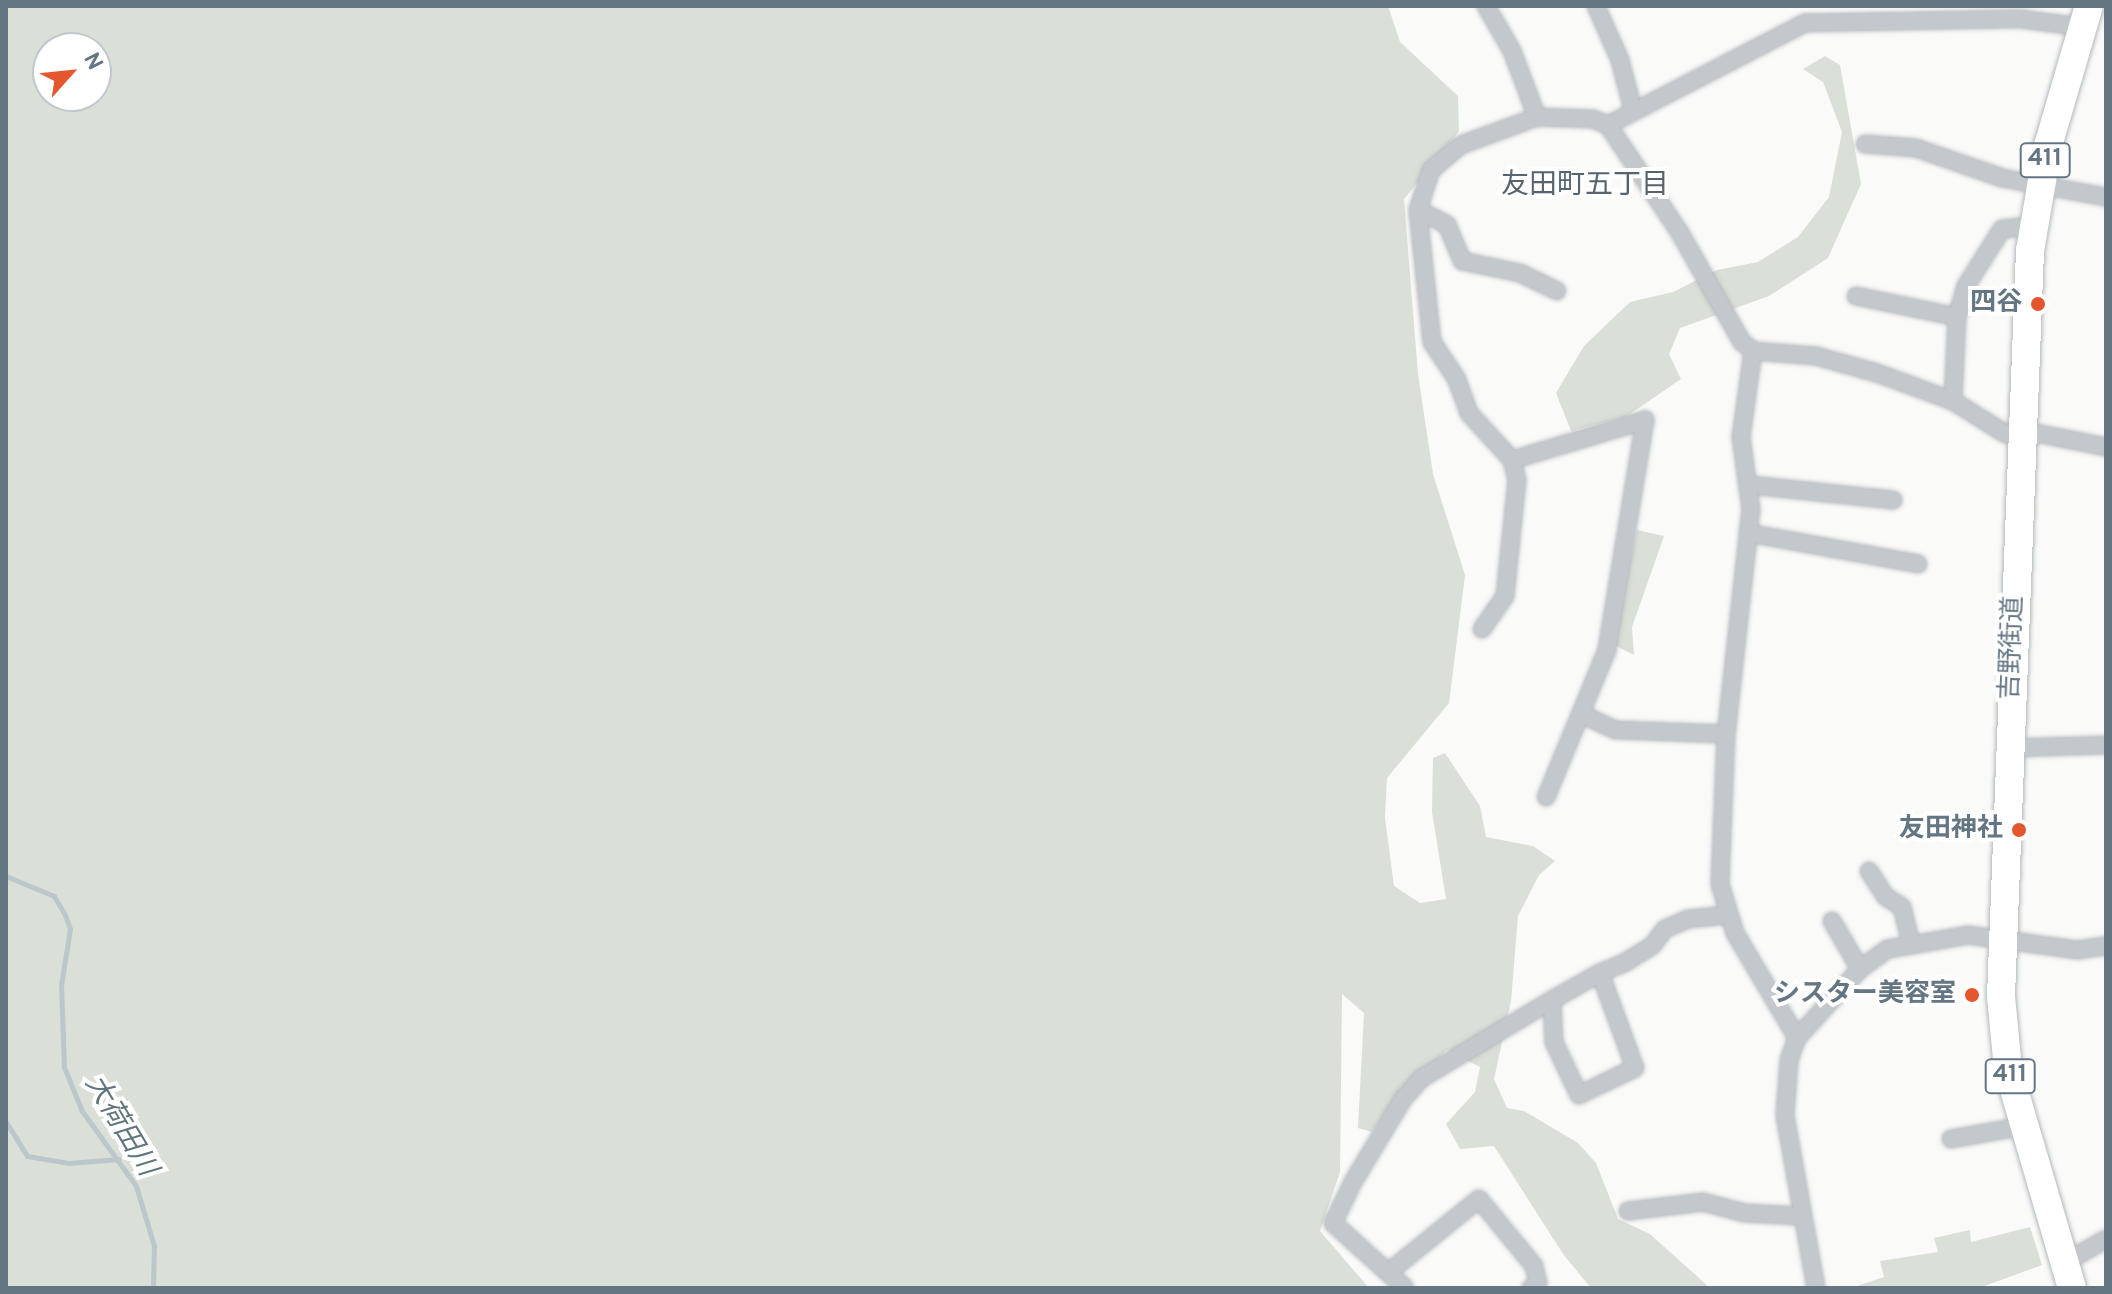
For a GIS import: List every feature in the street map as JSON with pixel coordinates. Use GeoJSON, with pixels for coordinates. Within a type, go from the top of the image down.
{"type":"FeatureCollection","features":[{"type":"Feature","properties":{"kind":"highway","name":"吉野街道"},"geometry":{"type":"LineString","coordinates":[[2068,1275],[2004,1048],[2003,940],[2033,226],[2040,182],[2086,16]]}},
{"type":"Feature","properties":{"kind":"street"},"geometry":{"type":"LineString","coordinates":[[1486,6],[1512,51],[1537,117]]}},
{"type":"Feature","properties":{"kind":"street"},"geometry":{"type":"LineString","coordinates":[[1596,6],[1620,60],[1633,110]]}},
{"type":"Feature","properties":{"kind":"street"},"geometry":{"type":"LineString","coordinates":[[1608,125],[1805,23],[2086,16]]}},
{"type":"Feature","properties":{"kind":"street"},"geometry":{"type":"LineString","coordinates":[[1482,629],[1505,596],[1517,480],[1512,460],[1469,413],[1456,378],[1432,342],[1418,210],[1431,170],[1461,145],[1537,117],[1593,119],[1608,125],[1680,233],[1731,326],[1753,351],[1825,358],[1953,401],[2004,433],[2022,438],[2041,434],[2106,447]]}},
{"type":"Feature","properties":{"kind":"street"},"geometry":{"type":"LineString","coordinates":[[1865,144],[1916,148],[2002,178],[2040,182],[2106,197]]}},
{"type":"Feature","properties":{"kind":"street"},"geometry":{"type":"LineString","coordinates":[[1418,210],[1447,225],[1462,261],[1520,273],[1557,291]]}},
{"type":"Feature","properties":{"kind":"street"},"geometry":{"type":"LineString","coordinates":[[1953,401],[1957,317],[1966,286],[2002,229],[2033,226]]}},
{"type":"Feature","properties":{"kind":"street"},"geometry":{"type":"LineString","coordinates":[[1856,296],[1957,317]]}},
{"type":"Feature","properties":{"kind":"street"},"geometry":{"type":"LineString","coordinates":[[1753,351],[1741,437],[1750,485],[1748,533],[1726,734],[1719,873],[1727,915],[1797,1038]]}},
{"type":"Feature","properties":{"kind":"street"},"geometry":{"type":"LineString","coordinates":[[1512,460],[1645,420],[1607,650],[1546,797]]}},
{"type":"Feature","properties":{"kind":"street"},"geometry":{"type":"LineString","coordinates":[[1750,485],[1893,500]]}},
{"type":"Feature","properties":{"kind":"street"},"geometry":{"type":"LineString","coordinates":[[1748,533],[1918,564]]}},
{"type":"Feature","properties":{"kind":"street"},"geometry":{"type":"LineString","coordinates":[[1581,714],[1616,730],[1726,734]]}},
{"type":"Feature","properties":{"kind":"street"},"geometry":{"type":"LineString","coordinates":[[2011,748],[2106,745]]}},
{"type":"Feature","properties":{"kind":"street"},"geometry":{"type":"LineString","coordinates":[[1869,871],[1886,897],[1902,907],[1911,943]]}},
{"type":"Feature","properties":{"kind":"street"},"geometry":{"type":"LineString","coordinates":[[1405,1288],[1390,1271],[1333,1223],[1364,1160],[1422,1078],[1552,1000],[1652,946],[1665,929],[1688,919],[1727,915]]}},
{"type":"Feature","properties":{"kind":"street"},"geometry":{"type":"LineString","coordinates":[[1832,921],[1860,969]]}},
{"type":"Feature","properties":{"kind":"street"},"geometry":{"type":"LineString","coordinates":[[1816,1288],[1785,1115],[1789,1060],[1797,1038],[1860,969],[1888,949],[1968,935],[2077,950],[2106,946]]}},
{"type":"Feature","properties":{"kind":"street"},"geometry":{"type":"LineString","coordinates":[[1552,1000],[1554,1042],[1579,1095],[1635,1068],[1600,973]]}},
{"type":"Feature","properties":{"kind":"street"},"geometry":{"type":"LineString","coordinates":[[1951,1139],[2024,1126]]}},
{"type":"Feature","properties":{"kind":"street"},"geometry":{"type":"LineString","coordinates":[[1390,1271],[1479,1199],[1534,1266],[1538,1283],[1531,1288]]}},
{"type":"Feature","properties":{"kind":"street"},"geometry":{"type":"LineString","coordinates":[[1628,1211],[1703,1202],[1745,1213],[1801,1216]]}},
{"type":"Feature","properties":{"kind":"street"},"geometry":{"type":"LineString","coordinates":[[2068,1275],[2106,1239]]}},
{"type":"Feature","properties":{"kind":"shaded area"},"geometry":{"type":"Polygon","coordinates":[[[6,6],[1388,6],[1400,42],[1458,96],[1459,131],[1404,199],[1418,374],[1433,474],[1465,575],[1449,703],[1387,778],[1385,818],[1394,886],[1420,903],[1446,899],[1432,812],[1433,758],[1445,753],[1480,806],[1486,837],[1533,846],[1555,861],[1539,875],[1518,916],[1511,1001],[1494,1079],[1507,1108],[1524,1111],[1578,1143],[1596,1163],[1618,1219],[1650,1234],[1710,1288],[1591,1288],[1563,1254],[1494,1146],[1460,1149],[1446,1124],[1475,1092],[1480,1067],[1447,1050],[1396,1098],[1372,1132],[1358,1128],[1364,1013],[1342,994],[1340,1172],[1320,1231],[1369,1288],[6,1288],[6,6]]]}},
{"type":"Feature","properties":{"kind":"shaded area"},"geometry":{"type":"Polygon","coordinates":[[[1825,56],[1840,65],[1861,184],[1828,258],[1769,296],[1680,328],[1669,354],[1681,379],[1627,416],[1571,431],[1556,393],[1584,346],[1630,302],[1673,292],[1717,270],[1758,262],[1798,237],[1829,197],[1842,132],[1823,82],[1803,69],[1825,56]]]}},
{"type":"Feature","properties":{"kind":"shaded area"},"geometry":{"type":"Polygon","coordinates":[[[1637,530],[1664,536],[1632,627],[1634,655],[1612,644],[1637,530]]]}},
{"type":"Feature","properties":{"kind":"shaded area"},"geometry":{"type":"Polygon","coordinates":[[[2030,1227],[2042,1265],[1979,1288],[1851,1288],[1884,1277],[1880,1261],[1938,1252],[1934,1238],[1970,1230],[1971,1242],[2030,1227]]]}},
{"type":"Feature","properties":{"kind":"waterway","name":"大荷田川"},"geometry":{"type":"LineString","coordinates":[[6,876],[54,896],[70,929],[61,985],[64,1067],[82,1111],[136,1186],[154,1246],[153,1288]]}},
{"type":"Feature","properties":{"kind":"waterway"},"geometry":{"type":"LineString","coordinates":[[6,1122],[27,1156],[69,1163],[119,1159]]}},
{"type":"Feature","properties":{"kind":"place","name":"四谷"},"geometry":{"type":"Point","coordinates":[2038,304]}},
{"type":"Feature","properties":{"kind":"place","name":"友田神社"},"geometry":{"type":"Point","coordinates":[2019,830]}},
{"type":"Feature","properties":{"kind":"place","name":"シスター美容室"},"geometry":{"type":"Point","coordinates":[1972,995]}},
{"type":"Feature","properties":{"kind":"district","name":"友田町五丁目"},"geometry":{"type":"Point","coordinates":[1585,186]}}]}
